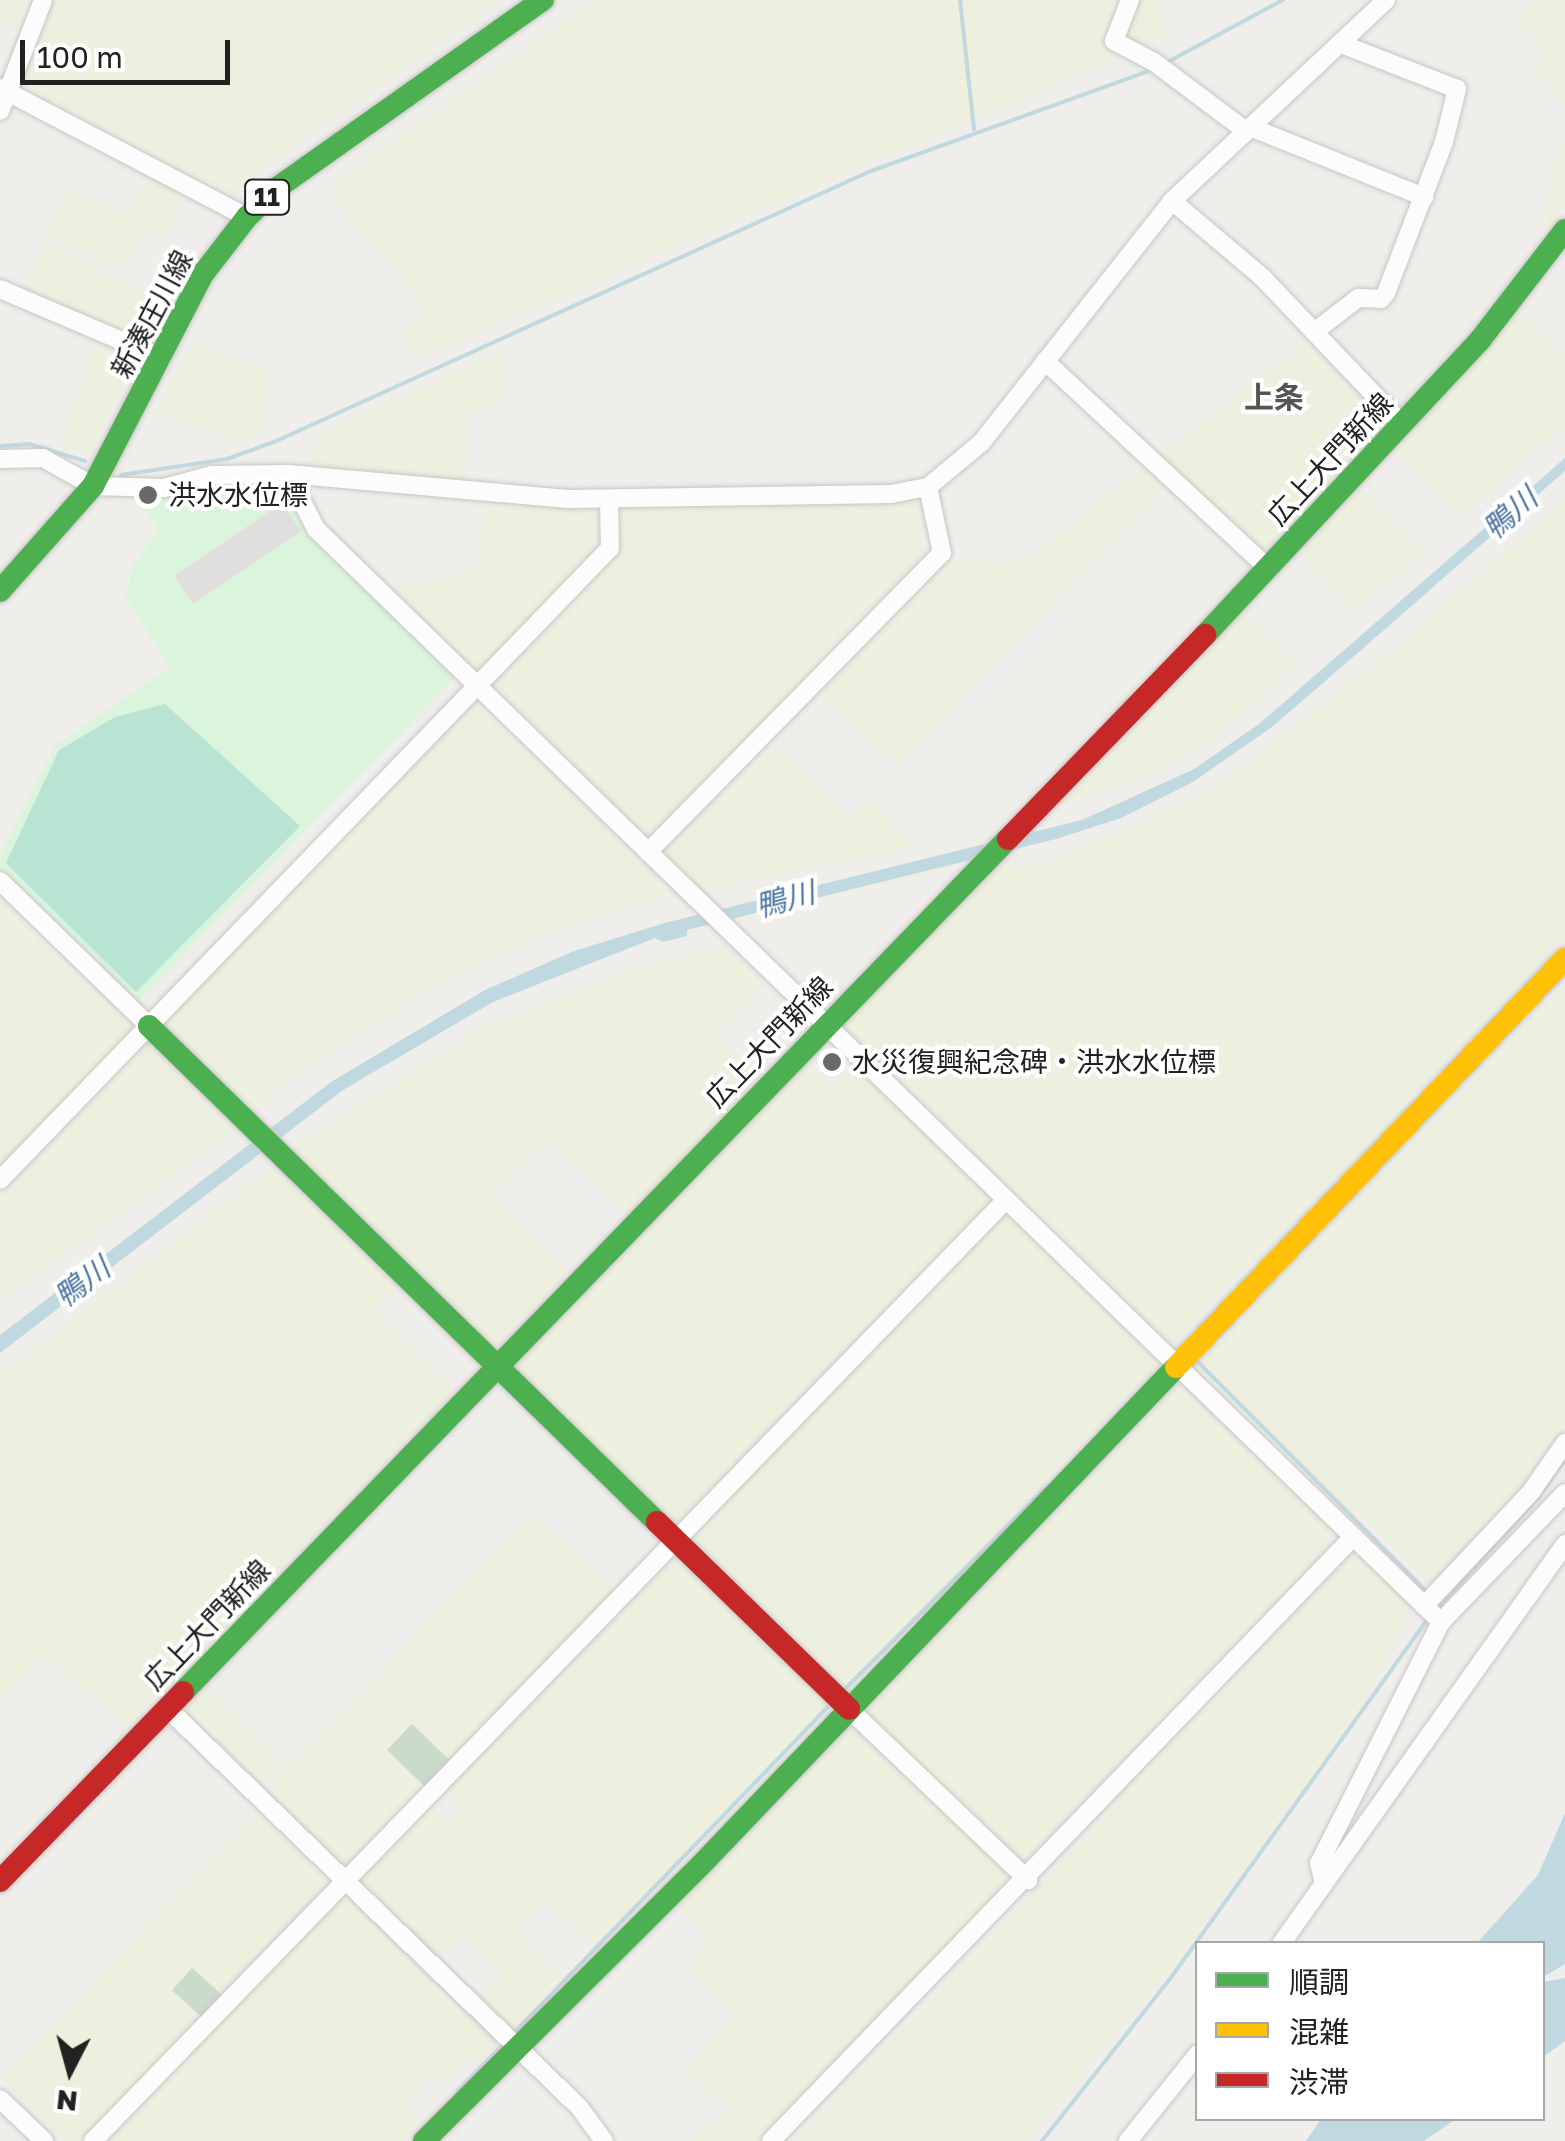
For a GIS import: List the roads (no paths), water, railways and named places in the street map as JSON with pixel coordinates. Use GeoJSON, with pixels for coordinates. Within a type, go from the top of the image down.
{"type":"FeatureCollection","features":[{"type":"Feature","properties":{"kind":"main road","name":"新湊庄川線"},"geometry":{"type":"LineString","coordinates":[[0,591],[93,486],[203,274],[246,218],[277,188],[544,0]]}},
{"type":"Feature","properties":{"kind":"main road","name":"広上大門新線"},"geometry":{"type":"LineString","coordinates":[[0,1880],[1269,569],[1403,425],[1565,230]]}},
{"type":"Feature","properties":{"kind":"main road"},"geometry":{"type":"LineString","coordinates":[[424,2141],[849,1709],[1565,958]]}},
{"type":"Feature","properties":{"kind":"main road"},"geometry":{"type":"LineString","coordinates":[[148,1026],[272,1152],[849,1709]]}},
{"type":"Feature","properties":{"kind":"street"},"geometry":{"type":"LineString","coordinates":[[0,111],[3,89],[43,0]]}},
{"type":"Feature","properties":{"kind":"street"},"geometry":{"type":"LineString","coordinates":[[1130,0],[1114,40],[1154,62],[1248,129],[1424,198]]}},
{"type":"Feature","properties":{"kind":"street"},"geometry":{"type":"LineString","coordinates":[[0,460],[44,458],[93,486],[164,488],[212,475],[288,474],[502,496],[609,499],[928,487],[961,465],[1172,200],[1344,45],[1386,0]]}},
{"type":"Feature","properties":{"kind":"street"},"geometry":{"type":"LineString","coordinates":[[1314,332],[1358,298],[1381,299],[1424,198],[1456,88],[1344,45]]}},
{"type":"Feature","properties":{"kind":"street"},"geometry":{"type":"LineString","coordinates":[[3,89],[246,218]]}},
{"type":"Feature","properties":{"kind":"street"},"geometry":{"type":"LineString","coordinates":[[1172,200],[1220,238],[1403,425]]}},
{"type":"Feature","properties":{"kind":"street"},"geometry":{"type":"LineString","coordinates":[[0,288],[162,358]]}},
{"type":"Feature","properties":{"kind":"street"},"geometry":{"type":"LineString","coordinates":[[1046,361],[1269,569]]}},
{"type":"Feature","properties":{"kind":"street"},"geometry":{"type":"LineString","coordinates":[[288,474],[316,529],[702,908],[1442,1622]]}},
{"type":"Feature","properties":{"kind":"street"},"geometry":{"type":"LineString","coordinates":[[648,852],[942,553],[928,487]]}},
{"type":"Feature","properties":{"kind":"street"},"geometry":{"type":"LineString","coordinates":[[0,1180],[610,548],[609,499]]}},
{"type":"Feature","properties":{"kind":"street"},"geometry":{"type":"LineString","coordinates":[[0,881],[148,1026]]}},
{"type":"Feature","properties":{"kind":"street"},"geometry":{"type":"LineString","coordinates":[[93,2141],[674,1537],[1006,1200]]}},
{"type":"Feature","properties":{"kind":"street"},"geometry":{"type":"LineString","coordinates":[[1424,1606],[1531,1492],[1565,1444]]}},
{"type":"Feature","properties":{"kind":"street"},"geometry":{"type":"LineString","coordinates":[[1324,1883],[1318,1863],[1442,1622],[1565,1493]]}},
{"type":"Feature","properties":{"kind":"street"},"geometry":{"type":"LineString","coordinates":[[772,2141],[1028,1880],[1353,1536]]}},
{"type":"Feature","properties":{"kind":"street"},"geometry":{"type":"LineString","coordinates":[[1283,1941],[1565,1544]]}},
{"type":"Feature","properties":{"kind":"street"},"geometry":{"type":"LineString","coordinates":[[168,1709],[516,2045],[604,2141]]}},
{"type":"Feature","properties":{"kind":"street"},"geometry":{"type":"LineString","coordinates":[[849,1709],[1028,1880]]}},
{"type":"Feature","properties":{"kind":"street"},"geometry":{"type":"LineString","coordinates":[[1128,2141],[1195,2058]]}},
{"type":"Feature","properties":{"kind":"street"},"geometry":{"type":"LineString","coordinates":[[0,2099],[44,2141]]}},
{"type":"Feature","properties":{"kind":"water","name":"鴨川"},"geometry":{"type":"Polygon","coordinates":[[[1565,458],[1565,471],[1390,625],[1272,727],[1193,782],[1121,818],[1056,839],[687,930],[687,936],[663,942],[655,938],[493,1002],[343,1090],[0,1353],[0,1335],[331,1082],[485,990],[574,951],[665,923],[1082,820],[1194,769],[1259,724],[1565,458]]]}},
{"type":"Feature","properties":{"kind":"water"},"geometry":{"type":"Polygon","coordinates":[[[1565,1813],[1565,1964],[1545,1976],[1545,1941],[1479,1941],[1538,1875],[1565,1813]]]}},
{"type":"Feature","properties":{"kind":"water"},"geometry":{"type":"Polygon","coordinates":[[[1565,1978],[1565,2041],[1545,2056],[1545,1982],[1565,1978]]]}},
{"type":"Feature","properties":{"kind":"water"},"geometry":{"type":"Polygon","coordinates":[[[1319,2121],[1453,2121],[1424,2141],[1306,2141],[1319,2121]]]}},
{"type":"Feature","properties":{"kind":"waterway"},"geometry":{"type":"LineString","coordinates":[[960,0],[974,129]]}},
{"type":"Feature","properties":{"kind":"waterway"},"geometry":{"type":"LineString","coordinates":[[1164,64],[1283,0]]}},
{"type":"Feature","properties":{"kind":"waterway"},"geometry":{"type":"LineString","coordinates":[[121,475],[227,459],[274,442],[871,171],[1151,70]]}},
{"type":"Feature","properties":{"kind":"waterway"},"geometry":{"type":"LineString","coordinates":[[0,446],[29,444],[85,461]]}},
{"type":"Feature","properties":{"kind":"waterway"},"geometry":{"type":"LineString","coordinates":[[1191,1365],[1198,1362],[1429,1594]]}},
{"type":"Feature","properties":{"kind":"waterway"},"geometry":{"type":"LineString","coordinates":[[1435,1611],[1537,1499],[1565,1459]]}},
{"type":"Feature","properties":{"kind":"waterway"},"geometry":{"type":"LineString","coordinates":[[843,1691],[1044,1489]]}},
{"type":"Feature","properties":{"kind":"waterway"},"geometry":{"type":"LineString","coordinates":[[1197,1941],[1428,1618]]}},
{"type":"Feature","properties":{"kind":"waterway"},"geometry":{"type":"LineString","coordinates":[[514,2033],[830,1705]]}},
{"type":"Feature","properties":{"kind":"waterway"},"geometry":{"type":"LineString","coordinates":[[1042,2141],[1195,1944]]}},
{"type":"Feature","properties":{"kind":"waterway"},"geometry":{"type":"LineString","coordinates":[[458,2091],[504,2044]]}},
{"type":"Feature","properties":{"kind":"place","name":"洪水水位標"},"geometry":{"type":"Point","coordinates":[148,495]}},
{"type":"Feature","properties":{"kind":"place","name":"水災復興紀念碑・洪水水位標"},"geometry":{"type":"Point","coordinates":[832,1062]}},
{"type":"Feature","properties":{"kind":"district","name":"上条"},"geometry":{"type":"Point","coordinates":[1274,397]}}]}
